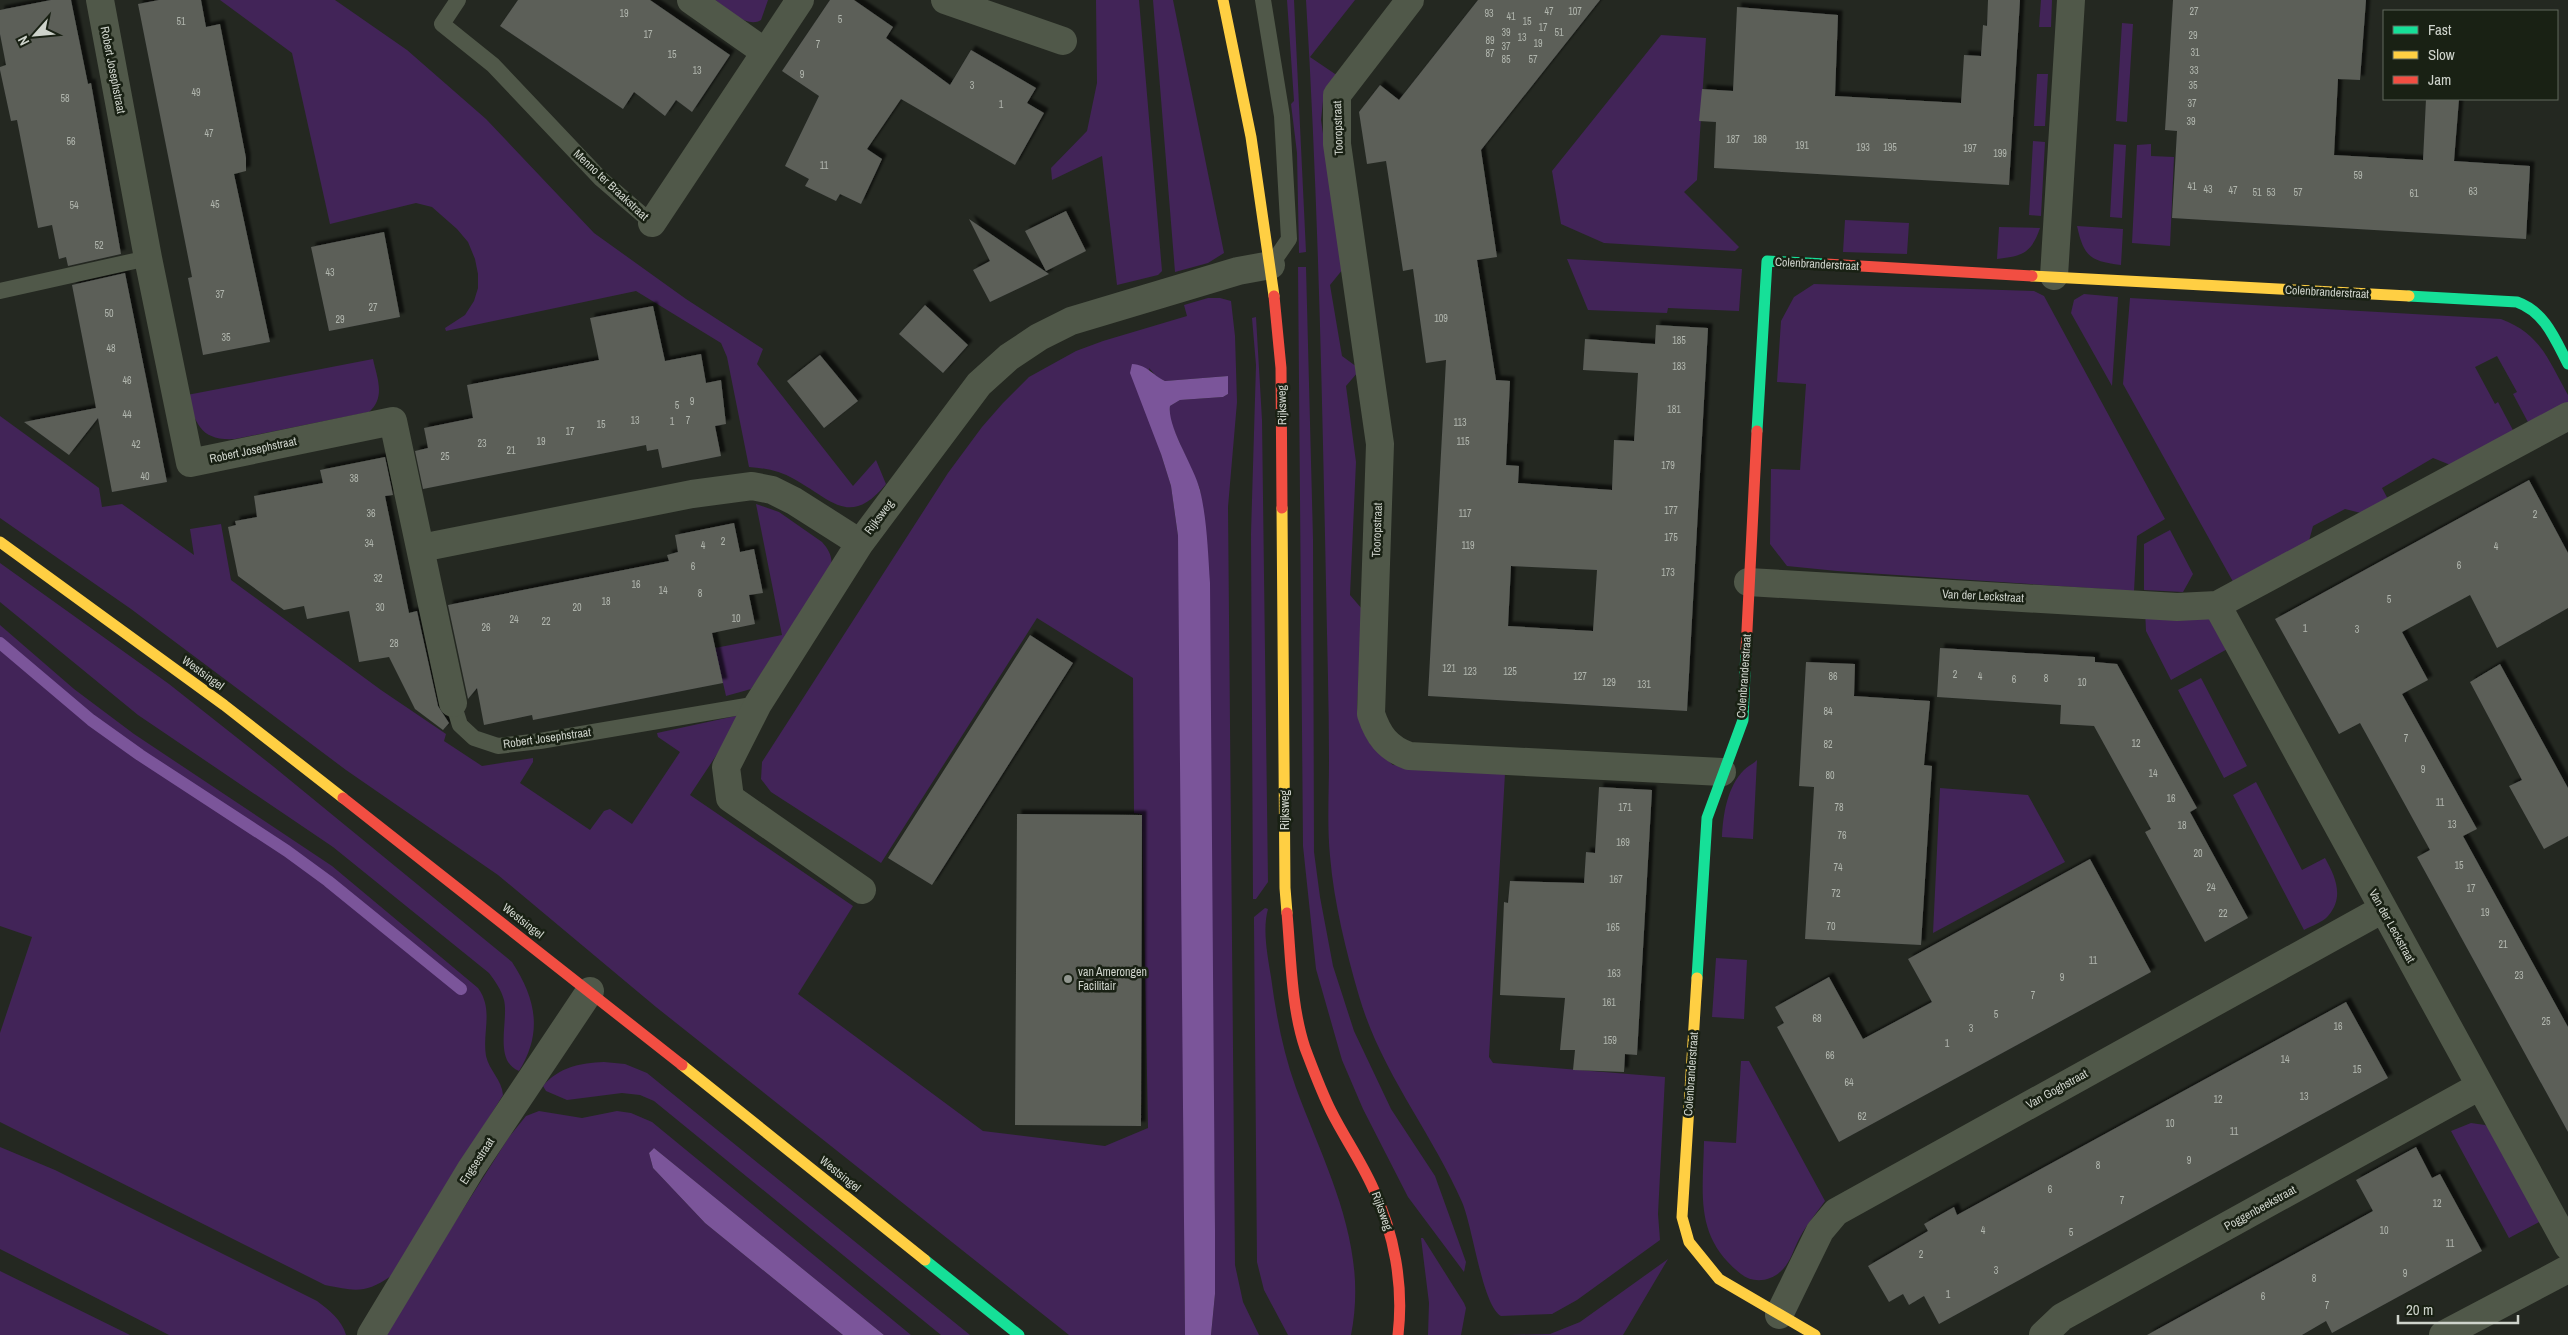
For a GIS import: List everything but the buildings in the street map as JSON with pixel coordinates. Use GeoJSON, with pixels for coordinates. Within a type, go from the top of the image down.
{"type":"FeatureCollection","features":[{"type":"Feature","properties":{"kind":"street","name":"Robert Josephstraat"},"geometry":{"type":"LineString","coordinates":[[100,0],[148,258],[190,463],[393,421],[422,548],[453,703]]}},
{"type":"Feature","properties":{"kind":"street"},"geometry":{"type":"LineString","coordinates":[[691,0],[765,52]]}},
{"type":"Feature","properties":{"kind":"street","name":"Menno ter Braakstraat"},"geometry":{"type":"LineString","coordinates":[[652,223],[800,0]]}},
{"type":"Feature","properties":{"kind":"street"},"geometry":{"type":"LineString","coordinates":[[945,0],[1063,41]]}},
{"type":"Feature","properties":{"kind":"street","name":"Rijksweg"},"geometry":{"type":"LineString","coordinates":[[1223,0],[1236,56],[1271,265],[1281,368],[1285,888],[1296,1006],[1305,1047],[1331,1111],[1373,1187],[1388,1222],[1397,1263],[1400,1318],[1398,1335]]}},
{"type":"Feature","properties":{"kind":"street","name":"Rijksweg"},"geometry":{"type":"LineString","coordinates":[[1231,0],[1236,56]]}},
{"type":"Feature","properties":{"kind":"street","name":"Tooropstraat"},"geometry":{"type":"LineString","coordinates":[[1410,0],[1336,96],[1337,144],[1380,444],[1371,714],[1379,734],[1388,745],[1409,756],[1722,772]]}},
{"type":"Feature","properties":{"kind":"street"},"geometry":{"type":"LineString","coordinates":[[2054,276],[2071,0]]}},
{"type":"Feature","properties":{"kind":"street","name":"Colenbranderstraat"},"geometry":{"type":"LineString","coordinates":[[1815,1335],[1719,1279],[1689,1242],[1682,1217],[1707,818],[1722,772],[1743,720],[1748,582],[1767,261],[2517,302],[2527,305],[2538,314],[2568,364]]}},
{"type":"Feature","properties":{"kind":"street","name":"Rijksweg"},"geometry":{"type":"LineString","coordinates":[[862,890],[730,798],[726,767],[758,704],[860,543],[979,384],[1008,357],[1039,337],[1071,321],[1238,271],[1271,265]]}},
{"type":"Feature","properties":{"kind":"street","name":"Van der Leckstraat"},"geometry":{"type":"LineString","coordinates":[[1748,582],[2177,607],[2217,604],[2568,416]]}},
{"type":"Feature","properties":{"kind":"street"},"geometry":{"type":"LineString","coordinates":[[422,548],[692,494],[752,486],[772,490],[794,501],[860,543]]}},
{"type":"Feature","properties":{"kind":"street","name":"Westsingel"},"geometry":{"type":"LineString","coordinates":[[0,542],[224,705],[590,991],[1019,1335]]}},
{"type":"Feature","properties":{"kind":"street","name":"Van der Leckstraat"},"geometry":{"type":"LineString","coordinates":[[2217,604],[2568,1246]]}},
{"type":"Feature","properties":{"kind":"street","name":"Van Goghstraat"},"geometry":{"type":"LineString","coordinates":[[1779,1315],[1820,1231],[1836,1212],[2383,909]]}},
{"type":"Feature","properties":{"kind":"street","name":"Engsestraat"},"geometry":{"type":"LineString","coordinates":[[371,1335],[471,1169],[590,991]]}},
{"type":"Feature","properties":{"kind":"street","name":"Poggenbeekstraat"},"geometry":{"type":"LineString","coordinates":[[2043,1335],[2062,1317],[2480,1086]]}},
{"type":"Feature","properties":{"kind":"street"},"geometry":{"type":"LineString","coordinates":[[2443,1335],[2568,1270]]}},
{"type":"Feature","properties":{"kind":"lane","name":"Menno ter Braakstraat"},"geometry":{"type":"LineString","coordinates":[[458,0],[442,24],[493,65],[601,179],[652,223]]}},
{"type":"Feature","properties":{"kind":"lane"},"geometry":{"type":"LineString","coordinates":[[1263,0],[1282,116],[1289,239],[1271,265]]}},
{"type":"Feature","properties":{"kind":"lane"},"geometry":{"type":"LineString","coordinates":[[0,291],[148,258]]}},
{"type":"Feature","properties":{"kind":"lane","name":"Robert Josephstraat"},"geometry":{"type":"LineString","coordinates":[[453,703],[460,725],[474,738],[498,746],[758,704]]}},
{"type":"Feature","properties":{"kind":"shaded area"},"geometry":{"type":"Polygon","coordinates":[[[220,0],[335,0],[407,50],[486,119],[594,233],[686,299],[763,349],[757,364],[853,486],[876,460],[886,484],[862,505],[841,506],[783,474],[767,469],[749,467],[727,357],[721,343],[636,291],[446,331],[445,328],[465,315],[474,301],[478,288],[475,259],[468,242],[457,229],[432,207],[416,203],[330,224],[292,53],[220,0]]]}},
{"type":"Feature","properties":{"kind":"shaded area"},"geometry":{"type":"Polygon","coordinates":[[[715,0],[768,0],[761,20],[750,22],[743,20],[715,0]]]}},
{"type":"Feature","properties":{"kind":"shaded area"},"geometry":{"type":"Polygon","coordinates":[[[1096,0],[1139,0],[1162,271],[1158,275],[1117,285],[1102,156],[1052,180],[1051,168],[1087,131],[1097,83],[1096,0]]]}},
{"type":"Feature","properties":{"kind":"shaded area"},"geometry":{"type":"Polygon","coordinates":[[[1153,0],[1173,0],[1224,253],[1208,263],[1175,272],[1153,0]]]}},
{"type":"Feature","properties":{"kind":"shaded area"},"geometry":{"type":"Polygon","coordinates":[[[1287,0],[1294,0],[1306,252],[1299,253],[1297,153],[1291,104],[1294,101],[1287,0]]]}},
{"type":"Feature","properties":{"kind":"shaded area"},"geometry":{"type":"Polygon","coordinates":[[[1306,0],[1355,0],[1310,57],[1338,76],[1323,101],[1321,120],[1343,269],[1330,285],[1342,356],[1357,367],[1358,372],[1346,386],[1356,462],[1350,595],[1362,609],[1357,709],[1365,735],[1371,745],[1393,765],[1505,773],[1489,1057],[1493,1063],[1665,1077],[1658,1214],[1660,1240],[1577,1300],[1552,1314],[1501,1316],[1494,1309],[1483,1282],[1462,1202],[1450,1176],[1393,1076],[1368,1024],[1354,979],[1338,909],[1332,874],[1329,833],[1329,717],[1317,219],[1306,0]]]}},
{"type":"Feature","properties":{"kind":"shaded area"},"geometry":{"type":"Polygon","coordinates":[[[2041,0],[2052,0],[2051,27],[2039,27],[2041,0]]]}},
{"type":"Feature","properties":{"kind":"shaded area"},"geometry":{"type":"Polygon","coordinates":[[[2122,23],[2133,24],[2127,122],[2116,121],[2122,23]]]}},
{"type":"Feature","properties":{"kind":"shaded area"},"geometry":{"type":"Polygon","coordinates":[[[1661,35],[1706,38],[1697,180],[1684,192],[1739,247],[1735,251],[1604,243],[1561,224],[1552,171],[1661,35]]]}},
{"type":"Feature","properties":{"kind":"shaded area"},"geometry":{"type":"Polygon","coordinates":[[[2037,74],[2048,74],[2045,126],[2034,126],[2037,74]]]}},
{"type":"Feature","properties":{"kind":"shaded area"},"geometry":{"type":"Polygon","coordinates":[[[2033,141],[2045,142],[2041,216],[2029,215],[2033,141]]]}},
{"type":"Feature","properties":{"kind":"shaded area"},"geometry":{"type":"Polygon","coordinates":[[[2114,144],[2126,145],[2122,218],[2110,217],[2114,144]]]}},
{"type":"Feature","properties":{"kind":"shaded area"},"geometry":{"type":"Polygon","coordinates":[[[2151,144],[2151,156],[2174,157],[2170,246],[2132,243],[2137,145],[2151,144]]]}},
{"type":"Feature","properties":{"kind":"shaded area"},"geometry":{"type":"Polygon","coordinates":[[[1845,220],[1909,223],[1907,254],[1843,252],[1845,220]]]}},
{"type":"Feature","properties":{"kind":"shaded area"},"geometry":{"type":"Polygon","coordinates":[[[2077,226],[2123,229],[2121,265],[2102,262],[2090,256],[2082,245],[2077,226]]]}},
{"type":"Feature","properties":{"kind":"shaded area"},"geometry":{"type":"Polygon","coordinates":[[[1999,227],[2040,228],[2033,243],[2024,252],[2013,257],[1997,259],[1999,227]]]}},
{"type":"Feature","properties":{"kind":"shaded area"},"geometry":{"type":"Polygon","coordinates":[[[1567,259],[1742,269],[1739,311],[1668,308],[1667,313],[1588,310],[1567,259]]]}},
{"type":"Feature","properties":{"kind":"shaded area"},"geometry":{"type":"Polygon","coordinates":[[[1298,267],[1306,267],[1313,539],[1314,852],[1320,897],[1333,966],[1354,1031],[1391,1109],[1435,1176],[1466,1262],[1464,1272],[1408,1197],[1363,1109],[1342,1060],[1316,969],[1303,846],[1298,267]]]}},
{"type":"Feature","properties":{"kind":"shaded area"},"geometry":{"type":"Polygon","coordinates":[[[1814,284],[2034,291],[2044,296],[2165,519],[2137,536],[2134,591],[1787,566],[1770,544],[1771,469],[1800,470],[1806,384],[1777,382],[1781,321],[1794,297],[1814,284]]]}},
{"type":"Feature","properties":{"kind":"shaded area"},"geometry":{"type":"Polygon","coordinates":[[[2084,294],[2118,297],[2112,386],[2071,313],[2074,300],[2084,294]]]}},
{"type":"Feature","properties":{"kind":"shaded area"},"geometry":{"type":"Polygon","coordinates":[[[1208,298],[1220,298],[1231,301],[1235,336],[1237,402],[1228,507],[1235,1265],[1243,1302],[1259,1335],[1211,1335],[1215,1294],[1215,1230],[1207,546],[1200,489],[1170,421],[1170,406],[1180,400],[1223,397],[1228,394],[1228,376],[1165,381],[1157,377],[1149,368],[1161,454],[1171,486],[1178,536],[1180,581],[1185,1335],[1069,1335],[656,1007],[498,875],[346,770],[131,609],[0,518],[0,416],[99,488],[102,507],[122,504],[194,555],[190,529],[221,524],[231,580],[381,690],[446,734],[444,741],[482,766],[533,758],[533,762],[520,783],[590,830],[604,811],[610,809],[632,824],[680,752],[658,737],[657,733],[740,715],[741,718],[690,795],[853,906],[798,994],[983,1131],[1105,1146],[1148,1128],[1142,814],[1134,813],[1133,678],[1037,618],[881,863],[771,792],[761,779],[762,762],[948,473],[982,427],[1003,403],[1029,377],[1076,351],[1187,316],[1184,305],[1208,298]]]}},
{"type":"Feature","properties":{"kind":"shaded area"},"geometry":{"type":"Polygon","coordinates":[[[2130,298],[2501,319],[2515,325],[2535,340],[2549,360],[2568,395],[2568,404],[2530,426],[2513,394],[2517,392],[2497,356],[2475,367],[2495,404],[2498,402],[2515,434],[2453,466],[2433,458],[2382,488],[2390,503],[2369,515],[2345,509],[2313,526],[2307,548],[2236,587],[2123,384],[2130,298]]]}},
{"type":"Feature","properties":{"kind":"shaded area"},"geometry":{"type":"Polygon","coordinates":[[[1256,317],[1262,420],[1268,882],[1256,899],[1253,899],[1251,534],[1256,365],[1252,318],[1256,317]]]}},
{"type":"Feature","properties":{"kind":"shaded area"},"geometry":{"type":"Polygon","coordinates":[[[373,359],[379,394],[369,412],[235,439],[214,437],[201,429],[193,414],[187,395],[373,359]]]}},
{"type":"Feature","properties":{"kind":"shaded area"},"geometry":{"type":"Polygon","coordinates":[[[1132,364],[1146,368],[1165,381],[1228,376],[1228,394],[1223,397],[1180,400],[1170,406],[1173,425],[1200,490],[1206,524],[1210,583],[1215,1230],[1215,1294],[1211,1335],[1185,1335],[1178,536],[1171,486],[1161,454],[1130,373],[1132,364]]]}},
{"type":"Feature","properties":{"kind":"shaded area"},"geometry":{"type":"Polygon","coordinates":[[[756,504],[779,512],[822,542],[830,554],[831,567],[751,689],[726,696],[715,648],[782,635],[756,504]]]}},
{"type":"Feature","properties":{"kind":"shaded area"},"geometry":{"type":"Polygon","coordinates":[[[2170,530],[2193,574],[2183,592],[2144,590],[2144,544],[2170,530]]]}},
{"type":"Feature","properties":{"kind":"shaded area"},"geometry":{"type":"Polygon","coordinates":[[[0,563],[169,684],[274,767],[512,962],[527,989],[534,1016],[531,1043],[527,1057],[519,1071],[511,1066],[506,1058],[504,1049],[504,1000],[500,989],[489,973],[333,847],[138,715],[0,602],[0,563]]]}},
{"type":"Feature","properties":{"kind":"shaded area"},"geometry":{"type":"Polygon","coordinates":[[[2145,610],[2201,614],[2217,622],[2231,647],[2171,680],[2146,631],[2145,610]]]}},
{"type":"Feature","properties":{"kind":"shaded area"},"geometry":{"type":"Polygon","coordinates":[[[0,625],[74,689],[134,734],[332,866],[478,988],[483,996],[487,1013],[486,1056],[503,1095],[391,1276],[382,1282],[360,1290],[325,1285],[0,1122],[0,1033],[32,937],[0,926],[0,625]]]}},
{"type":"Feature","properties":{"kind":"shaded area"},"geometry":{"type":"Polygon","coordinates":[[[2201,678],[2247,766],[2224,778],[2178,690],[2201,678]]]}},
{"type":"Feature","properties":{"kind":"shaded area"},"geometry":{"type":"Polygon","coordinates":[[[1757,760],[1753,839],[1722,837],[1723,820],[1730,793],[1738,777],[1757,760]]]}},
{"type":"Feature","properties":{"kind":"shaded area"},"geometry":{"type":"Polygon","coordinates":[[[2256,782],[2302,870],[2325,858],[2335,879],[2337,894],[2333,909],[2323,920],[2304,930],[2233,795],[2256,782]]]}},
{"type":"Feature","properties":{"kind":"shaded area"},"geometry":{"type":"Polygon","coordinates":[[[1940,788],[2028,795],[2065,862],[1933,933],[1940,788]]]}},
{"type":"Feature","properties":{"kind":"shaded area"},"geometry":{"type":"Polygon","coordinates":[[[1265,908],[1268,909],[1266,917],[1267,952],[1284,1047],[1296,1088],[1342,1208],[1349,1239],[1354,1270],[1355,1302],[1351,1335],[1288,1335],[1264,1290],[1257,1262],[1254,917],[1265,908]]]}},
{"type":"Feature","properties":{"kind":"shaded area"},"geometry":{"type":"Polygon","coordinates":[[[1716,958],[1747,960],[1744,1019],[1712,1017],[1716,958]]]}},
{"type":"Feature","properties":{"kind":"shaded area"},"geometry":{"type":"Polygon","coordinates":[[[1741,1061],[1749,1061],[1825,1201],[1803,1232],[1783,1269],[1771,1278],[1760,1280],[1750,1279],[1741,1274],[1726,1260],[1715,1245],[1708,1230],[1703,1197],[1704,1141],[1736,1143],[1741,1061]]]}},
{"type":"Feature","properties":{"kind":"shaded area"},"geometry":{"type":"Polygon","coordinates":[[[604,1062],[625,1064],[647,1073],[970,1335],[941,1335],[654,1101],[640,1095],[622,1093],[567,1100],[546,1091],[543,1086],[556,1074],[570,1067],[604,1062]]]}},
{"type":"Feature","properties":{"kind":"shaded area"},"geometry":{"type":"Polygon","coordinates":[[[539,1111],[582,1118],[617,1111],[631,1113],[652,1122],[911,1335],[884,1335],[654,1148],[649,1153],[653,1168],[705,1223],[843,1335],[383,1335],[509,1137],[526,1116],[539,1111]]]}},
{"type":"Feature","properties":{"kind":"shaded area"},"geometry":{"type":"Polygon","coordinates":[[[2471,1123],[2485,1125],[2497,1134],[2543,1220],[2509,1238],[2451,1131],[2471,1123]]]}},
{"type":"Feature","properties":{"kind":"shaded area"},"geometry":{"type":"Polygon","coordinates":[[[0,1147],[55,1170],[317,1301],[338,1320],[346,1335],[169,1335],[0,1249],[0,1147]]]}},
{"type":"Feature","properties":{"kind":"shaded area"},"geometry":{"type":"Polygon","coordinates":[[[654,1148],[884,1335],[843,1335],[705,1223],[653,1168],[649,1153],[654,1148]]]}},
{"type":"Feature","properties":{"kind":"shaded area"},"geometry":{"type":"Polygon","coordinates":[[[1421,1238],[1423,1238],[1464,1303],[1466,1308],[1461,1335],[1428,1335],[1429,1303],[1421,1238]]]}},
{"type":"Feature","properties":{"kind":"shaded area"},"geometry":{"type":"Polygon","coordinates":[[[1668,1259],[1623,1335],[1509,1335],[1550,1334],[1580,1322],[1668,1259]]]}},
{"type":"Feature","properties":{"kind":"shaded area"},"geometry":{"type":"Polygon","coordinates":[[[0,1271],[130,1335],[0,1335],[0,1271]]]}},
{"type":"Feature","properties":{"kind":"waterway"},"geometry":{"type":"LineString","coordinates":[[0,643],[91,720],[140,755],[287,851],[328,881],[461,989]]}},
{"type":"Feature","properties":{"kind":"traffic: fast"},"geometry":{"type":"LineString","coordinates":[[1757,431],[1767,261],[1826,264]]}},
{"type":"Feature","properties":{"kind":"traffic: fast"},"geometry":{"type":"LineString","coordinates":[[2409,296],[2517,302],[2535,312],[2542,319],[2554,336],[2568,364]]}},
{"type":"Feature","properties":{"kind":"traffic: fast"},"geometry":{"type":"LineString","coordinates":[[1697,978],[1707,818],[1743,720],[1746,650]]}},
{"type":"Feature","properties":{"kind":"traffic: fast"},"geometry":{"type":"LineString","coordinates":[[925,1260],[1019,1335]]}},
{"type":"Feature","properties":{"kind":"traffic: slow"},"geometry":{"type":"LineString","coordinates":[[1223,0],[1251,137],[1274,296]]}},
{"type":"Feature","properties":{"kind":"traffic: slow"},"geometry":{"type":"LineString","coordinates":[[2032,276],[2409,296]]}},
{"type":"Feature","properties":{"kind":"traffic: slow"},"geometry":{"type":"LineString","coordinates":[[1282,508],[1285,888],[1287,913]]}},
{"type":"Feature","properties":{"kind":"traffic: slow"},"geometry":{"type":"LineString","coordinates":[[0,542],[224,705],[343,798]]}},
{"type":"Feature","properties":{"kind":"traffic: slow"},"geometry":{"type":"LineString","coordinates":[[1697,978],[1682,1217],[1689,1242],[1719,1279],[1815,1335]]}},
{"type":"Feature","properties":{"kind":"traffic: slow"},"geometry":{"type":"LineString","coordinates":[[682,1065],[925,1260]]}},
{"type":"Feature","properties":{"kind":"traffic: jam"},"geometry":{"type":"LineString","coordinates":[[1826,264],[2032,276]]}},
{"type":"Feature","properties":{"kind":"traffic: jam"},"geometry":{"type":"LineString","coordinates":[[1274,296],[1281,368],[1282,508]]}},
{"type":"Feature","properties":{"kind":"traffic: jam"},"geometry":{"type":"LineString","coordinates":[[1746,650],[1757,431]]}},
{"type":"Feature","properties":{"kind":"traffic: jam"},"geometry":{"type":"LineString","coordinates":[[343,798],[682,1065]]}},
{"type":"Feature","properties":{"kind":"traffic: jam"},"geometry":{"type":"LineString","coordinates":[[1287,913],[1294,998],[1305,1048],[1331,1111],[1373,1188],[1392,1241],[1400,1297],[1398,1335]]}},
{"type":"Feature","properties":{"kind":"place","name":"van Amerongen Facilitair"},"geometry":{"type":"Point","coordinates":[1068,979]}}]}
